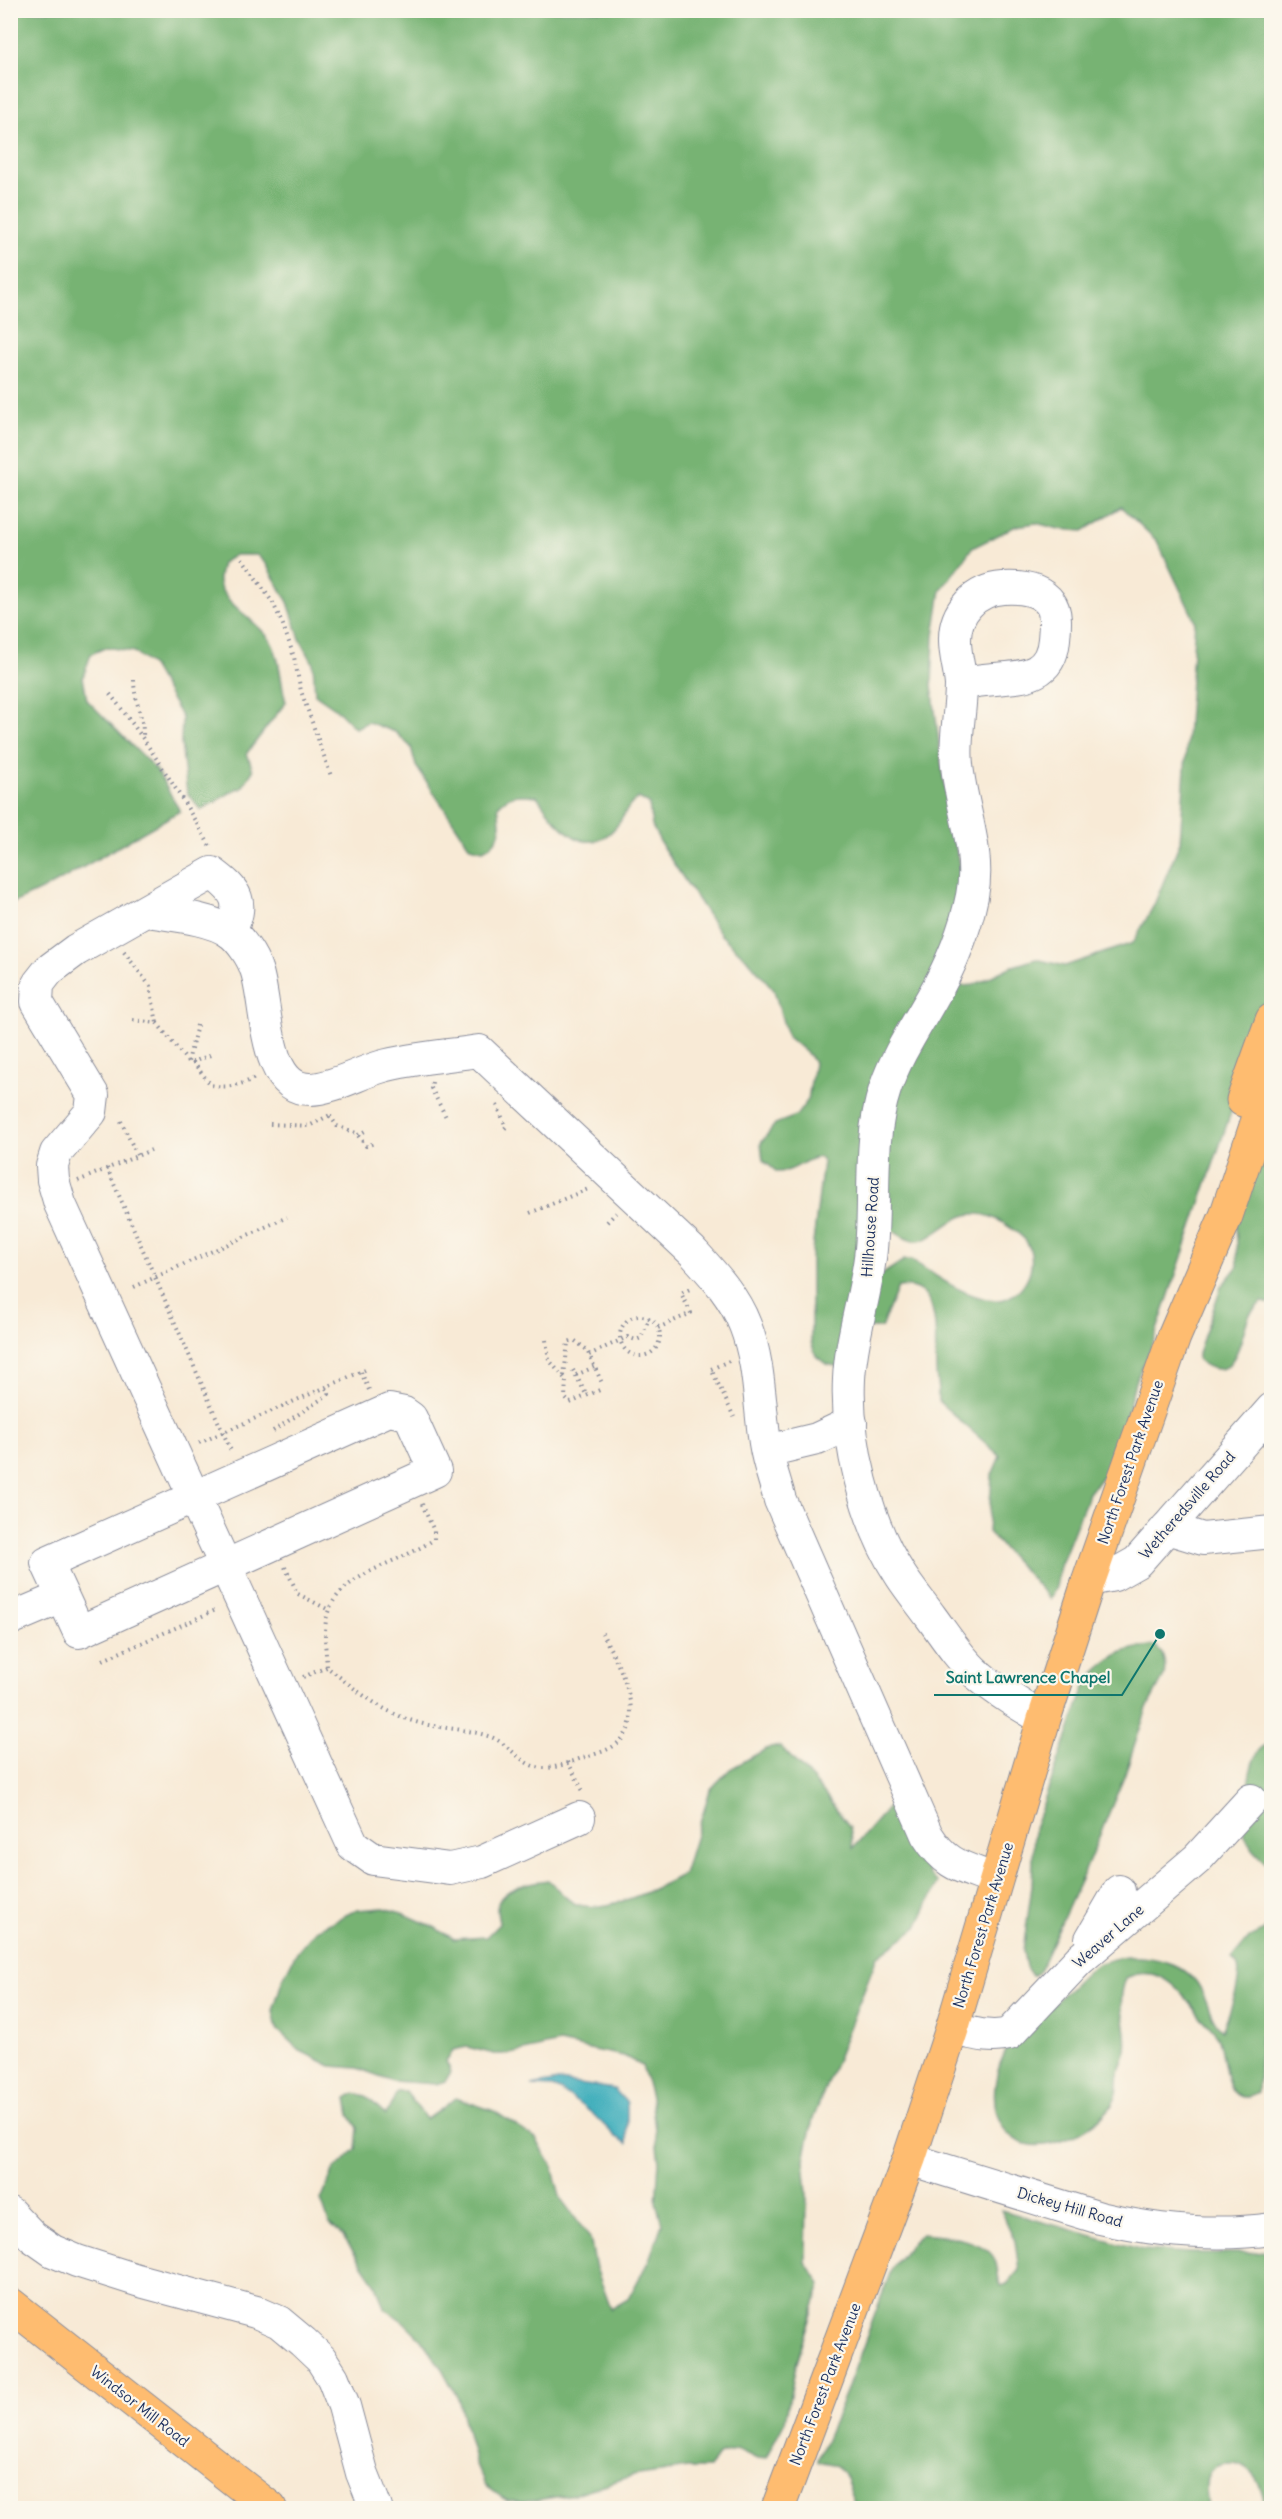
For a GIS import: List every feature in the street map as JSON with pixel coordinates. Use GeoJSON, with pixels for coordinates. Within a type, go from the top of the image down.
{"type":"FeatureCollection","features":[{"type":"Feature","properties":{"kind":"main road","name":"North Forest Park Avenue"},"geometry":{"type":"LineString","coordinates":[[1174,1336],[1209,1198],[1272,1020]]}},
{"type":"Feature","properties":{"kind":"main road","name":"North Forest Park Avenue"},"geometry":{"type":"LineString","coordinates":[[778,2508],[909,2159],[952,2029],[1044,1719],[1089,1580],[1174,1336],[1226,1216],[1272,1078]]}},
{"type":"Feature","properties":{"kind":"main road","name":"Windsor Mill Road"},"geometry":{"type":"LineString","coordinates":[[10,2304],[270,2508]]}},
{"type":"Feature","properties":{"kind":"street","name":"Hillhouse Road"},"geometry":{"type":"LineString","coordinates":[[961,685],[956,747],[957,769],[972,851],[974,874],[972,895],[953,955],[934,995],[893,1067],[879,1109],[875,1142],[871,1253],[850,1361],[851,1423],[868,1503],[886,1551],[900,1575],[953,1648],[974,1671],[1006,1696],[1044,1719]]}},
{"type":"Feature","properties":{"kind":"street"},"geometry":{"type":"LineString","coordinates":[[230,932],[239,907],[236,896],[224,882],[212,873],[76,950],[49,970],[24,1003],[93,1095],[91,1112],[56,1153],[53,1173],[60,1204],[353,1845],[362,1853],[384,1862],[450,1869],[465,1867],[482,1862],[581,1804]]}},
{"type":"Feature","properties":{"kind":"street"},"geometry":{"type":"LineString","coordinates":[[147,911],[197,919],[230,932],[245,948],[256,968],[274,1061],[284,1075],[297,1086],[310,1089],[381,1067],[479,1051],[692,1251],[716,1277],[732,1300],[745,1325],[758,1375],[767,1451],[780,1500],[927,1835],[937,1851],[950,1862],[996,1880]]}},
{"type":"Feature","properties":{"kind":"street","name":"Wetheredsville Road"},"geometry":{"type":"LineString","coordinates":[[1089,1580],[1114,1575],[1137,1562],[1272,1409]]}},
{"type":"Feature","properties":{"kind":"street"},"geometry":{"type":"LineString","coordinates":[[389,1410],[411,1418],[435,1471],[79,1632],[47,1563],[195,1497],[389,1410]]}},
{"type":"Feature","properties":{"kind":"street"},"geometry":{"type":"LineString","coordinates":[[767,1451],[817,1438],[851,1423]]}},
{"type":"Feature","properties":{"kind":"street"},"geometry":{"type":"LineString","coordinates":[[1167,1528],[1203,1539],[1272,1532]]}},
{"type":"Feature","properties":{"kind":"street"},"geometry":{"type":"LineString","coordinates":[[10,1619],[62,1597]]}},
{"type":"Feature","properties":{"kind":"street","name":"Weaver Lane"},"geometry":{"type":"LineString","coordinates":[[952,2029],[997,2037],[1009,2034],[1079,1960],[1197,1859],[1251,1800]]}},
{"type":"Feature","properties":{"kind":"street"},"geometry":{"type":"LineString","coordinates":[[1079,1960],[1119,1891]]}},
{"type":"Feature","properties":{"kind":"street","name":"Dickey Hill Road"},"geometry":{"type":"LineString","coordinates":[[909,2159],[1100,2218],[1132,2225],[1222,2232],[1272,2229]]}},
{"type":"Feature","properties":{"kind":"street"},"geometry":{"type":"LineString","coordinates":[[10,2213],[33,2237],[53,2251],[77,2261],[256,2312],[279,2322],[321,2359],[333,2378],[344,2406],[362,2473],[376,2508]]}},
{"type":"Feature","properties":{"kind":"path"},"geometry":{"type":"LineString","coordinates":[[242,558],[273,603],[283,625],[294,657],[301,691],[331,776]]}},
{"type":"Feature","properties":{"kind":"path"},"geometry":{"type":"LineString","coordinates":[[134,680],[135,704],[144,727],[143,737]]}},
{"type":"Feature","properties":{"kind":"path"},"geometry":{"type":"LineString","coordinates":[[110,694],[172,780],[210,846]]}},
{"type":"Feature","properties":{"kind":"path"},"geometry":{"type":"LineString","coordinates":[[121,948],[150,986],[157,1023],[211,1085],[222,1088],[236,1086],[259,1076]]}},
{"type":"Feature","properties":{"kind":"path"},"geometry":{"type":"LineString","coordinates":[[133,1020],[157,1023]]}},
{"type":"Feature","properties":{"kind":"path"},"geometry":{"type":"LineString","coordinates":[[191,1062],[197,1025]]}},
{"type":"Feature","properties":{"kind":"path"},"geometry":{"type":"LineString","coordinates":[[191,1062],[213,1054]]}},
{"type":"Feature","properties":{"kind":"path"},"geometry":{"type":"LineString","coordinates":[[270,1124],[309,1126],[338,1112]]}},
{"type":"Feature","properties":{"kind":"path"},"geometry":{"type":"LineString","coordinates":[[330,1116],[338,1126],[358,1135],[366,1146],[375,1143]]}},
{"type":"Feature","properties":{"kind":"path"},"geometry":{"type":"LineString","coordinates":[[121,1122],[137,1155]]}},
{"type":"Feature","properties":{"kind":"path"},"geometry":{"type":"LineString","coordinates":[[358,1135],[367,1130]]}},
{"type":"Feature","properties":{"kind":"path"},"geometry":{"type":"LineString","coordinates":[[69,1184],[151,1150]]}},
{"type":"Feature","properties":{"kind":"path"},"geometry":{"type":"LineString","coordinates":[[107,1168],[235,1458]]}},
{"type":"Feature","properties":{"kind":"path"},"geometry":{"type":"LineString","coordinates":[[134,1287],[287,1217]]}},
{"type":"Feature","properties":{"kind":"path"},"geometry":{"type":"LineString","coordinates":[[658,1328],[690,1313],[681,1293],[698,1286]]}},
{"type":"Feature","properties":{"kind":"path"},"geometry":{"type":"LineString","coordinates":[[637,1316],[650,1318],[658,1328],[660,1341],[657,1348],[646,1356],[627,1352],[620,1341],[621,1328],[625,1322],[637,1316]]}},
{"type":"Feature","properties":{"kind":"path"},"geometry":{"type":"LineString","coordinates":[[589,1355],[627,1337],[636,1340],[641,1338],[650,1318]]}},
{"type":"Feature","properties":{"kind":"path"},"geometry":{"type":"LineString","coordinates":[[546,1340],[549,1360],[566,1380],[565,1398],[570,1403],[602,1389]]}},
{"type":"Feature","properties":{"kind":"path"},"geometry":{"type":"LineString","coordinates":[[564,1377],[568,1342],[574,1340],[582,1345],[589,1355],[602,1383]]}},
{"type":"Feature","properties":{"kind":"path"},"geometry":{"type":"LineString","coordinates":[[731,1360],[711,1369],[738,1424]]}},
{"type":"Feature","properties":{"kind":"path"},"geometry":{"type":"LineString","coordinates":[[587,1396],[574,1372],[594,1367]]}},
{"type":"Feature","properties":{"kind":"path"},"geometry":{"type":"LineString","coordinates":[[195,1446],[223,1431],[363,1371],[371,1397]]}},
{"type":"Feature","properties":{"kind":"path"},"geometry":{"type":"LineString","coordinates":[[273,1442],[271,1432],[328,1394],[325,1386]]}},
{"type":"Feature","properties":{"kind":"path"},"geometry":{"type":"LineString","coordinates":[[419,1498],[435,1531],[434,1539],[421,1549],[368,1572],[347,1586],[333,1601],[329,1610],[325,1637],[327,1667],[376,1705],[416,1722],[487,1735],[499,1740],[523,1760],[537,1767],[552,1768],[616,1744],[629,1728],[633,1710],[628,1692],[602,1633]]}},
{"type":"Feature","properties":{"kind":"path"},"geometry":{"type":"LineString","coordinates":[[282,1561],[298,1594],[329,1610]]}},
{"type":"Feature","properties":{"kind":"path"},"geometry":{"type":"LineString","coordinates":[[103,1660],[228,1604]]}},
{"type":"Feature","properties":{"kind":"path"},"geometry":{"type":"LineString","coordinates":[[294,1682],[327,1667]]}},
{"type":"Feature","properties":{"kind":"path"},"geometry":{"type":"LineString","coordinates":[[568,1762],[581,1804]]}},
{"type":"Feature","properties":{"kind":"green space"},"geometry":{"type":"Polygon","coordinates":[[[10,11],[1271,11],[1271,994],[1151,1348],[1135,1382],[1120,1439],[1107,1470],[1089,1493],[1060,1566],[1056,1587],[1050,1599],[988,1532],[992,1475],[1000,1456],[938,1401],[934,1315],[930,1303],[923,1293],[913,1288],[898,1287],[881,1328],[862,1328],[872,1281],[904,1260],[911,1260],[971,1295],[993,1300],[1003,1299],[1020,1289],[1030,1271],[1032,1261],[1030,1251],[1026,1241],[1019,1234],[988,1216],[973,1214],[961,1217],[920,1241],[906,1239],[886,1226],[879,1220],[880,1131],[886,1101],[900,1065],[945,981],[962,986],[974,985],[1010,967],[1036,959],[1065,966],[1133,943],[1154,905],[1180,842],[1195,621],[1157,541],[1121,507],[1083,531],[1059,529],[1036,523],[1016,526],[972,548],[941,590],[934,636],[932,685],[943,776],[965,898],[935,984],[907,1037],[893,1056],[879,1094],[873,1128],[867,1243],[845,1366],[826,1364],[816,1356],[811,1342],[811,1259],[823,1162],[820,1157],[814,1158],[789,1170],[777,1172],[763,1160],[761,1143],[775,1124],[796,1116],[808,1100],[814,1063],[809,1055],[787,1036],[774,990],[750,962],[721,935],[664,849],[652,826],[649,804],[639,798],[607,835],[596,841],[585,841],[564,829],[537,796],[516,795],[506,799],[498,806],[500,832],[495,842],[483,850],[470,847],[416,766],[411,747],[395,732],[368,722],[355,728],[335,708],[315,694],[313,663],[300,639],[288,602],[266,564],[257,555],[235,555],[222,563],[219,582],[226,596],[265,633],[274,647],[286,702],[247,753],[253,771],[241,789],[238,788],[201,810],[187,793],[181,743],[182,718],[152,666],[134,652],[107,647],[91,654],[83,677],[87,700],[157,771],[180,811],[54,884],[11,904],[10,11]]]}},
{"type":"Feature","properties":{"kind":"green space"},"geometry":{"type":"Polygon","coordinates":[[[1271,1119],[1271,1304],[1262,1302],[1251,1312],[1239,1348],[1228,1365],[1220,1369],[1210,1368],[1198,1360],[1198,1353],[1221,1287],[1238,1266],[1236,1223],[1271,1119]]]}},
{"type":"Feature","properties":{"kind":"green space"},"geometry":{"type":"Polygon","coordinates":[[[1156,1646],[1162,1653],[1165,1665],[1164,1676],[1147,1708],[1124,1777],[1084,1873],[1038,1973],[1032,1976],[1026,1967],[1023,1951],[1032,1886],[1034,1829],[1086,1684],[1108,1660],[1116,1655],[1124,1651],[1156,1646]]]}},
{"type":"Feature","properties":{"kind":"green space"},"geometry":{"type":"Polygon","coordinates":[[[1271,1742],[1271,1867],[1256,1853],[1247,1840],[1244,1819],[1250,1773],[1256,1754],[1271,1742]]]}},
{"type":"Feature","properties":{"kind":"green space"},"geometry":{"type":"Polygon","coordinates":[[[780,1746],[814,1781],[850,1827],[853,1848],[899,1795],[930,1875],[938,1883],[917,1927],[877,1957],[813,2119],[804,2159],[807,2194],[806,2262],[821,2284],[796,2365],[785,2421],[766,2457],[757,2459],[737,2449],[718,2455],[709,2468],[688,2468],[632,2476],[575,2494],[524,2502],[507,2501],[485,2485],[474,2460],[458,2398],[442,2369],[421,2339],[404,2322],[384,2308],[376,2284],[343,2236],[329,2223],[321,2200],[333,2171],[356,2149],[358,2128],[350,2115],[347,2098],[355,2093],[366,2096],[386,2115],[397,2092],[406,2092],[426,2119],[456,2098],[494,2111],[536,2139],[552,2166],[561,2199],[590,2238],[596,2268],[611,2309],[628,2299],[649,2260],[662,2224],[656,2202],[659,2162],[651,2097],[642,2066],[624,2056],[559,2043],[511,2054],[494,2054],[467,2047],[453,2050],[446,2061],[451,2072],[445,2081],[436,2084],[393,2081],[357,2068],[331,2066],[300,2051],[277,2029],[273,2011],[282,1981],[295,1955],[316,1930],[356,1910],[384,1908],[402,1913],[454,1939],[486,1937],[499,1924],[497,1909],[503,1895],[525,1884],[548,1880],[572,1902],[588,1906],[616,1903],[660,1886],[684,1874],[710,1790],[730,1769],[766,1749],[780,1746]]]}},
{"type":"Feature","properties":{"kind":"green space"},"geometry":{"type":"Polygon","coordinates":[[[1271,1921],[1271,2011],[1260,2039],[1258,2093],[1246,2097],[1237,2095],[1231,2089],[1218,2037],[1178,1989],[1160,1976],[1138,1974],[1126,1978],[1123,1989],[1122,2008],[1127,2040],[1126,2050],[1120,2069],[1117,2094],[1105,2113],[1081,2132],[1049,2144],[1029,2145],[1012,2137],[1001,2124],[995,2106],[995,2086],[1000,2064],[1011,2042],[1089,1970],[1103,1962],[1130,1957],[1145,1957],[1173,1964],[1199,1985],[1213,2018],[1222,2030],[1238,1981],[1238,1967],[1232,1959],[1250,1937],[1263,1931],[1271,1921]]]}},
{"type":"Feature","properties":{"kind":"green space"},"geometry":{"type":"Polygon","coordinates":[[[1001,2210],[1143,2250],[1248,2253],[1271,2250],[1271,2508],[1266,2508],[1260,2485],[1252,2473],[1243,2466],[1231,2464],[1214,2467],[1207,2477],[1208,2508],[858,2508],[842,2471],[829,2463],[818,2462],[818,2459],[848,2387],[892,2268],[910,2244],[922,2234],[951,2237],[972,2242],[989,2251],[995,2261],[1000,2286],[1007,2284],[1019,2270],[1015,2241],[1001,2210]]]}},
{"type":"Feature","properties":{"kind":"water"},"geometry":{"type":"Polygon","coordinates":[[[558,2081],[614,2089],[627,2103],[627,2143],[616,2137],[593,2114],[560,2090],[552,2087],[531,2086],[558,2081]]]}},
{"type":"Feature","properties":{"kind":"place","name":"Saint Lawrence Chapel"},"geometry":{"type":"Point","coordinates":[1160,1634]}}]}
